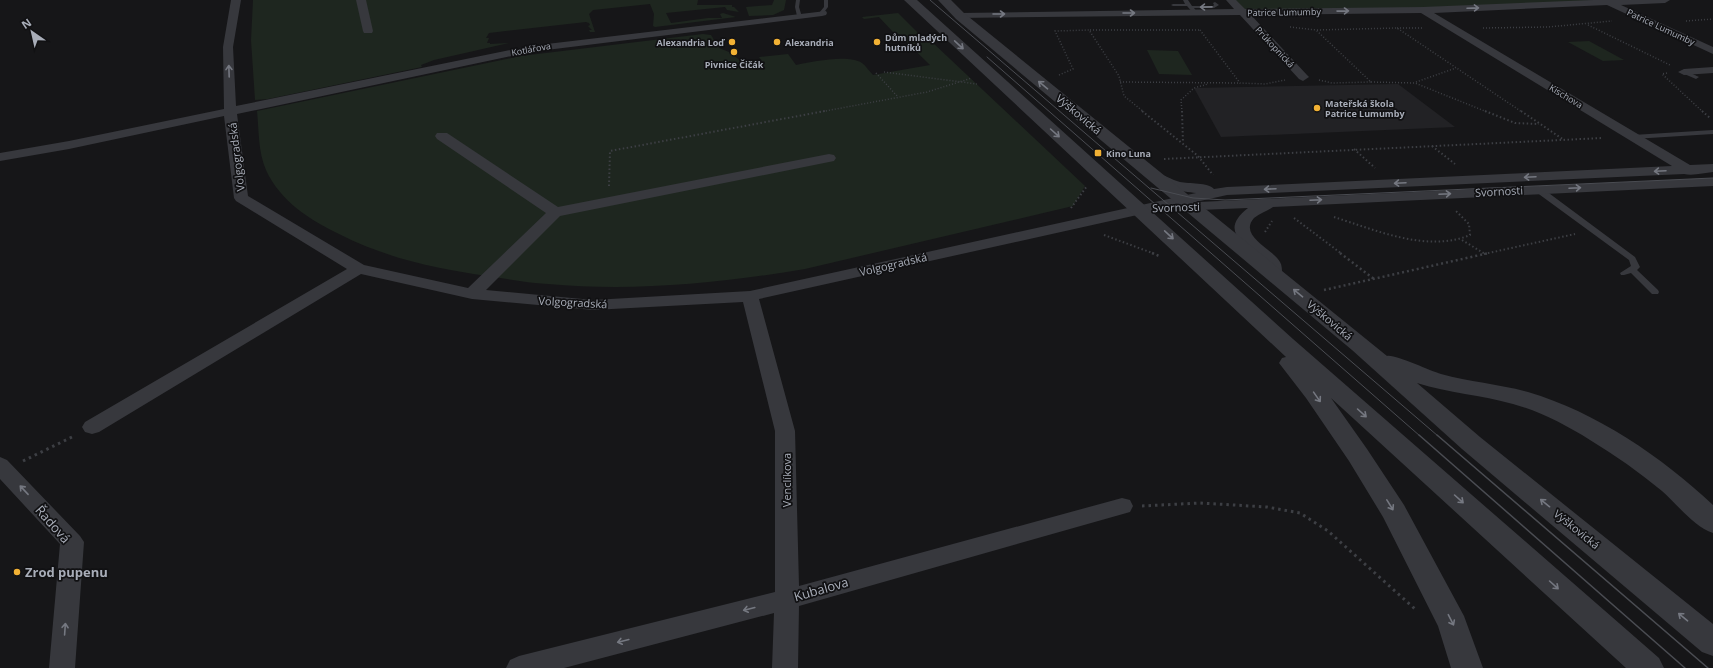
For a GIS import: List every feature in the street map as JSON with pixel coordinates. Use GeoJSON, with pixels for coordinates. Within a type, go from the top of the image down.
{"type":"FeatureCollection","features":[{"type":"Feature","properties":{"kind":"street","name":"Volgogradská"},"geometry":{"type":"LineString","coordinates":[[236,0],[228,47],[230,110],[241,198],[359,269],[472,294],[593,305],[750,296],[1140,208]]}},
{"type":"Feature","properties":{"kind":"street"},"geometry":{"type":"LineString","coordinates":[[361,0],[368,31]]}},
{"type":"Feature","properties":{"kind":"street"},"geometry":{"type":"LineString","coordinates":[[910,0],[1140,208],[1239,302],[1648,668]]}},
{"type":"Feature","properties":{"kind":"street","name":"Výškovická"},"geometry":{"type":"LineString","coordinates":[[944,0],[960,16],[1360,345],[1471,442],[1713,642]]}},
{"type":"Feature","properties":{"kind":"street","name":"Průkopnická"},"geometry":{"type":"LineString","coordinates":[[1230,0],[1303,77]]}},
{"type":"Feature","properties":{"kind":"street","name":"Patrice Lumumby"},"geometry":{"type":"LineString","coordinates":[[960,16],[1190,6],[1242,13],[1423,10],[1665,0]]}},
{"type":"Feature","properties":{"kind":"street","name":"Patrice Lumumby"},"geometry":{"type":"LineString","coordinates":[[1608,3],[1713,51]]}},
{"type":"Feature","properties":{"kind":"street","name":"Kischova"},"geometry":{"type":"LineString","coordinates":[[1423,10],[1688,170]]}},
{"type":"Feature","properties":{"kind":"street","name":"Kotlářova"},"geometry":{"type":"LineString","coordinates":[[0,157],[530,49],[822,14]]}},
{"type":"Feature","properties":{"kind":"street"},"geometry":{"type":"LineString","coordinates":[[1684,72],[1713,70]]}},
{"type":"Feature","properties":{"kind":"street"},"geometry":{"type":"LineString","coordinates":[[442,136],[555,212]]}},
{"type":"Feature","properties":{"kind":"street"},"geometry":{"type":"LineString","coordinates":[[472,294],[555,212],[829,158]]}},
{"type":"Feature","properties":{"kind":"street","name":"Svornosti"},"geometry":{"type":"LineString","coordinates":[[1189,203],[1233,191],[1688,170],[1711,177]]}},
{"type":"Feature","properties":{"kind":"street","name":"Svornosti"},"geometry":{"type":"LineString","coordinates":[[1140,208],[1189,203],[1286,209],[1711,177]]}},
{"type":"Feature","properties":{"kind":"street"},"geometry":{"type":"LineString","coordinates":[[1158,178],[1168,184],[1197,190],[1233,191]]}},
{"type":"Feature","properties":{"kind":"street"},"geometry":{"type":"LineString","coordinates":[[1274,274],[1272,263],[1248,240],[1242,226],[1244,220],[1255,210],[1269,204],[1286,209]]}},
{"type":"Feature","properties":{"kind":"street"},"geometry":{"type":"LineString","coordinates":[[92,427],[359,269]]}},
{"type":"Feature","properties":{"kind":"street","name":"Venclíkova"},"geometry":{"type":"LineString","coordinates":[[750,296],[786,431],[785,668]]}},
{"type":"Feature","properties":{"kind":"street"},"geometry":{"type":"LineString","coordinates":[[1239,302],[1314,392],[1358,455],[1394,512],[1453,625],[1467,668]]}},
{"type":"Feature","properties":{"kind":"street"},"geometry":{"type":"LineString","coordinates":[[1360,345],[1402,369],[1460,386],[1521,398],[1573,420],[1639,460],[1673,485],[1713,522]]}},
{"type":"Feature","properties":{"kind":"street"},"geometry":{"type":"LineString","coordinates":[[1460,386],[1443,391],[1437,396],[1436,401],[1440,409],[1471,442]]}},
{"type":"Feature","properties":{"kind":"street","name":"Řadová"},"geometry":{"type":"LineString","coordinates":[[2,468],[72,542],[62,668]]}},
{"type":"Feature","properties":{"kind":"street","name":"Kubalova"},"geometry":{"type":"LineString","coordinates":[[519,668],[786,599],[1122,506]]}},
{"type":"Feature","properties":{"kind":"lane"},"geometry":{"type":"LineString","coordinates":[[798,0],[797,7],[800,16]]}},
{"type":"Feature","properties":{"kind":"lane","name":"Kotlářova"},"geometry":{"type":"LineString","coordinates":[[822,14],[826,0]]}},
{"type":"Feature","properties":{"kind":"lane"},"geometry":{"type":"LineString","coordinates":[[1173,5],[1214,7],[1217,5],[1215,3]]}},
{"type":"Feature","properties":{"kind":"lane"},"geometry":{"type":"LineString","coordinates":[[1684,72],[1696,77]]}},
{"type":"Feature","properties":{"kind":"lane"},"geometry":{"type":"LineString","coordinates":[[1632,137],[1713,132]]}},
{"type":"Feature","properties":{"kind":"lane"},"geometry":{"type":"LineString","coordinates":[[1539,190],[1632,259],[1636,267],[1624,273]]}},
{"type":"Feature","properties":{"kind":"lane"},"geometry":{"type":"LineString","coordinates":[[1632,269],[1655,292]]}},
{"type":"Feature","properties":{"kind":"path"},"geometry":{"type":"LineString","coordinates":[[1451,26],[1508,29],[1587,25],[1640,17]]}},
{"type":"Feature","properties":{"kind":"path"},"geometry":{"type":"LineString","coordinates":[[1587,25],[1684,72]]}},
{"type":"Feature","properties":{"kind":"path"},"geometry":{"type":"LineString","coordinates":[[1371,82],[1316,30],[1397,28],[1564,140]]}},
{"type":"Feature","properties":{"kind":"path"},"geometry":{"type":"LineString","coordinates":[[1039,81],[1050,79],[1073,69],[1055,31],[1089,30],[1119,76],[1124,96],[1198,156],[1214,176]]}},
{"type":"Feature","properties":{"kind":"path"},"geometry":{"type":"LineString","coordinates":[[1200,30],[1240,83]]}},
{"type":"Feature","properties":{"kind":"path"},"geometry":{"type":"LineString","coordinates":[[1415,83],[1456,68]]}},
{"type":"Feature","properties":{"kind":"path"},"geometry":{"type":"LineString","coordinates":[[884,72],[960,83],[982,84],[968,72]]}},
{"type":"Feature","properties":{"kind":"path"},"geometry":{"type":"LineString","coordinates":[[1684,72],[1662,74],[1687,99],[1713,121]]}},
{"type":"Feature","properties":{"kind":"path"},"geometry":{"type":"LineString","coordinates":[[876,73],[898,97]]}},
{"type":"Feature","properties":{"kind":"path"},"geometry":{"type":"LineString","coordinates":[[613,201],[608,179],[610,151],[927,92],[960,83],[974,77]]}},
{"type":"Feature","properties":{"kind":"path"},"geometry":{"type":"LineString","coordinates":[[1120,82],[1265,84],[1303,77],[1332,83],[1415,83],[1515,123],[1541,124]]}},
{"type":"Feature","properties":{"kind":"path"},"geometry":{"type":"LineString","coordinates":[[1183,144],[1182,100],[1194,88],[1212,83]]}},
{"type":"Feature","properties":{"kind":"path"},"geometry":{"type":"LineString","coordinates":[[1162,160],[1198,156],[1607,138]]}},
{"type":"Feature","properties":{"kind":"path"},"geometry":{"type":"LineString","coordinates":[[1432,146],[1458,166]]}},
{"type":"Feature","properties":{"kind":"path"},"geometry":{"type":"LineString","coordinates":[[1354,149],[1376,169]]}},
{"type":"Feature","properties":{"kind":"path"},"geometry":{"type":"LineString","coordinates":[[1082,181],[1087,186],[1070,209],[1090,230],[1160,257]]}},
{"type":"Feature","properties":{"kind":"path"},"geometry":{"type":"LineString","coordinates":[[1330,216],[1426,241],[1449,242],[1461,240],[1470,234],[1471,229],[1469,223],[1452,208]]}},
{"type":"Feature","properties":{"kind":"path"},"geometry":{"type":"LineString","coordinates":[[1286,209],[1375,279]]}},
{"type":"Feature","properties":{"kind":"path"},"geometry":{"type":"LineString","coordinates":[[1261,238],[1275,216]]}},
{"type":"Feature","properties":{"kind":"path"},"geometry":{"type":"LineString","coordinates":[[1328,296],[1322,291],[1593,230]]}},
{"type":"Feature","properties":{"kind":"path"},"geometry":{"type":"LineString","coordinates":[[1461,240],[1485,254]]}},
{"type":"Feature","properties":{"kind":"path"},"geometry":{"type":"LineString","coordinates":[[2,468],[92,427]]}},
{"type":"Feature","properties":{"kind":"path"},"geometry":{"type":"LineString","coordinates":[[1122,506],[1200,504],[1267,508],[1300,513],[1328,531],[1418,612]]}},
{"type":"Feature","properties":{"kind":"shaded area"},"geometry":{"type":"Polygon","coordinates":[[[253,0],[698,0],[697,5],[732,5],[732,7],[739,12],[727,10],[725,7],[666,13],[671,23],[708,18],[722,18],[720,14],[723,13],[736,17],[655,27],[653,26],[654,14],[650,4],[593,10],[589,14],[595,32],[590,32],[589,30],[592,30],[588,26],[590,25],[586,22],[489,33],[486,38],[489,38],[487,43],[509,43],[434,60],[421,65],[422,67],[268,99],[255,100],[251,40],[253,0]]]}},
{"type":"Feature","properties":{"kind":"shaded area"},"geometry":{"type":"Polygon","coordinates":[[[774,0],[786,0],[784,10],[773,15],[749,16],[746,7],[772,5],[774,0]]]}},
{"type":"Feature","properties":{"kind":"shaded area"},"geometry":{"type":"Polygon","coordinates":[[[1231,0],[1666,0],[1242,13],[1231,0]]]}},
{"type":"Feature","properties":{"kind":"shaded area"},"geometry":{"type":"Polygon","coordinates":[[[898,13],[922,37],[932,42],[1085,186],[1073,206],[805,269],[677,285],[613,287],[580,286],[526,282],[449,270],[375,250],[328,229],[307,216],[279,191],[263,163],[259,141],[257,111],[521,56],[703,34],[711,35],[719,48],[729,52],[746,65],[763,63],[759,57],[788,54],[796,65],[839,59],[856,60],[862,63],[873,75],[930,65],[896,32],[893,32],[879,17],[864,19],[862,17],[898,13]]]}},
{"type":"Feature","properties":{"kind":"shaded area"},"geometry":{"type":"Polygon","coordinates":[[[1589,41],[1624,60],[1603,61],[1568,42],[1589,41]]]}},
{"type":"Feature","properties":{"kind":"shaded area"},"geometry":{"type":"Polygon","coordinates":[[[1147,50],[1178,51],[1192,75],[1159,74],[1147,50]]]}},
{"type":"Feature","properties":{"kind":"shaded area","name":"Mateřská škola Patrice Lumumby"},"geometry":{"type":"Polygon","coordinates":[[[1398,84],[1455,127],[1221,137],[1194,88],[1398,84]]]}},
{"type":"Feature","properties":{"kind":"tram line"},"geometry":{"type":"LineString","coordinates":[[930,0],[1438,436]]}},
{"type":"Feature","properties":{"kind":"tram line"},"geometry":{"type":"LineString","coordinates":[[987,57],[1420,436]]}},
{"type":"Feature","properties":{"kind":"tram line"},"geometry":{"type":"LineString","coordinates":[[1151,188],[1193,198],[1225,200],[1713,178]]}},
{"type":"Feature","properties":{"kind":"tram line"},"geometry":{"type":"LineString","coordinates":[[1419,435],[1685,668]]}},
{"type":"Feature","properties":{"kind":"tram line"},"geometry":{"type":"LineString","coordinates":[[1437,435],[1708,668]]}},
{"type":"Feature","properties":{"kind":"place","name":"Alexandria Loď"},"geometry":{"type":"Point","coordinates":[732,42]}},
{"type":"Feature","properties":{"kind":"place","name":"Alexandria"},"geometry":{"type":"Point","coordinates":[777,42]}},
{"type":"Feature","properties":{"kind":"place","name":"Dům mladých hutníků"},"geometry":{"type":"Point","coordinates":[877,42]}},
{"type":"Feature","properties":{"kind":"place","name":"Pivnice Čičák"},"geometry":{"type":"Point","coordinates":[734,52]}},
{"type":"Feature","properties":{"kind":"place","name":"Mateřská škola Patrice Lumumby"},"geometry":{"type":"Point","coordinates":[1317,108]}},
{"type":"Feature","properties":{"kind":"place","name":"Kino Luna"},"geometry":{"type":"Point","coordinates":[1098,153]}},
{"type":"Feature","properties":{"kind":"place","name":"Zrod pupenu"},"geometry":{"type":"Point","coordinates":[17,572]}}]}
